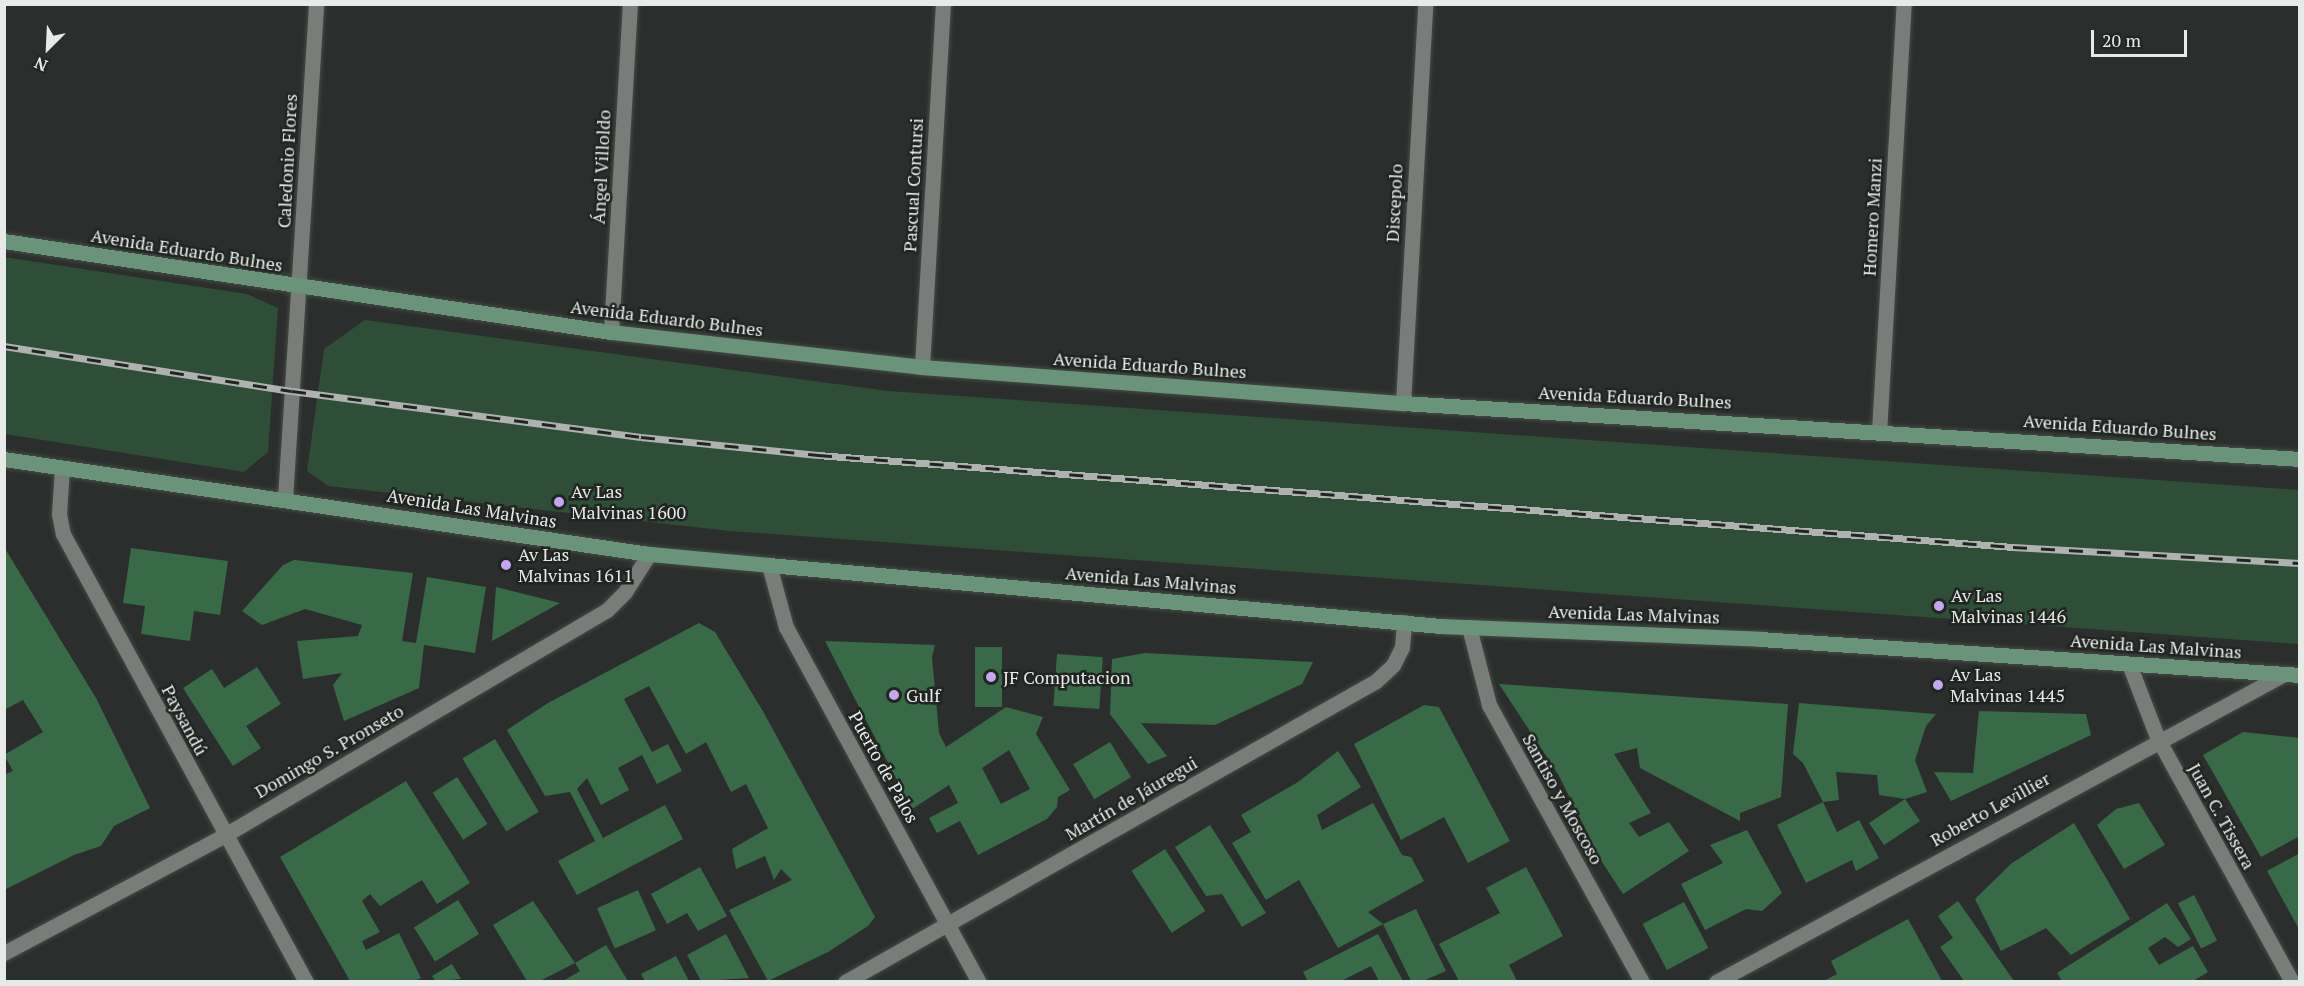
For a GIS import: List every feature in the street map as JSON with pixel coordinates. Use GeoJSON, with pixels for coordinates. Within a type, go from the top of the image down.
{"type":"FeatureCollection","features":[{"type":"Feature","properties":{"kind":"main road","name":"Avenida Eduardo Bulnes"},"geometry":{"type":"LineString","coordinates":[[4,241],[299,287],[612,332],[922,368],[1402,403],[2300,459]]}},
{"type":"Feature","properties":{"kind":"main road","name":"Avenida Las Malvinas"},"geometry":{"type":"LineString","coordinates":[[4,459],[649,554],[1469,627],[1760,639],[2292,675]]}},
{"type":"Feature","properties":{"kind":"street","name":"Caledonio Flores"},"geometry":{"type":"LineString","coordinates":[[285,499],[316,4]]}},
{"type":"Feature","properties":{"kind":"street","name":"Ángel Villoldo"},"geometry":{"type":"LineString","coordinates":[[612,332],[630,4]]}},
{"type":"Feature","properties":{"kind":"street","name":"Pascual Contursi"},"geometry":{"type":"LineString","coordinates":[[922,368],[943,4]]}},
{"type":"Feature","properties":{"kind":"street","name":"Discepolo"},"geometry":{"type":"LineString","coordinates":[[1402,403],[1425,4]]}},
{"type":"Feature","properties":{"kind":"street","name":"Homero Manzi"},"geometry":{"type":"LineString","coordinates":[[1879,432],[1904,4]]}},
{"type":"Feature","properties":{"kind":"street","name":"Paysandú"},"geometry":{"type":"LineString","coordinates":[[62,468],[59,514],[63,534],[306,981]]}},
{"type":"Feature","properties":{"kind":"street","name":"Domingo S. Pronseto"},"geometry":{"type":"LineString","coordinates":[[4,953],[225,835],[607,610],[625,592],[649,554]]}},
{"type":"Feature","properties":{"kind":"street","name":"Puerto de Palos"},"geometry":{"type":"LineString","coordinates":[[769,565],[786,627],[979,981]]}},
{"type":"Feature","properties":{"kind":"street","name":"Martín de Jáuregui"},"geometry":{"type":"LineString","coordinates":[[845,981],[1376,681],[1393,665],[1402,647],[1404,622]]}},
{"type":"Feature","properties":{"kind":"street","name":"Santiso y Moscoso"},"geometry":{"type":"LineString","coordinates":[[1469,627],[1488,705],[1642,981]]}},
{"type":"Feature","properties":{"kind":"street","name":"Juan C. Tissera"},"geometry":{"type":"LineString","coordinates":[[2129,664],[2158,739],[2292,981]]}},
{"type":"Feature","properties":{"kind":"street","name":"Roberto Levillier"},"geometry":{"type":"LineString","coordinates":[[1716,981],[2158,739],[2292,675]]}},
{"type":"Feature","properties":{"kind":"green space"},"geometry":{"type":"Polygon","coordinates":[[[4,257],[247,294],[278,308],[268,452],[244,472],[5,434],[4,257]]]}},
{"type":"Feature","properties":{"kind":"green space"},"geometry":{"type":"Polygon","coordinates":[[[365,320],[888,391],[2299,490],[2299,644],[730,531],[328,486],[307,471],[324,349],[365,320]]]}},
{"type":"Feature","properties":{"kind":"building"},"geometry":{"type":"Polygon","coordinates":[[[4,547],[96,698],[150,808],[114,826],[101,846],[74,855],[4,890],[4,775],[13,771],[4,755],[43,732],[23,700],[4,710],[4,547]]]}},
{"type":"Feature","properties":{"kind":"building"},"geometry":{"type":"Polygon","coordinates":[[[131,548],[228,561],[220,615],[194,611],[190,641],[141,634],[145,606],[123,603],[131,548]]]}},
{"type":"Feature","properties":{"kind":"building"},"geometry":{"type":"Polygon","coordinates":[[[294,560],[413,573],[402,641],[416,643],[427,577],[486,587],[475,653],[424,645],[419,688],[344,721],[333,685],[342,673],[303,679],[297,641],[358,636],[362,625],[305,609],[262,625],[242,611],[283,565],[294,560]]]}},
{"type":"Feature","properties":{"kind":"building"},"geometry":{"type":"Polygon","coordinates":[[[496,587],[560,603],[492,641],[496,587]]]}},
{"type":"Feature","properties":{"kind":"building"},"geometry":{"type":"Polygon","coordinates":[[[699,623],[715,632],[764,713],[875,917],[868,926],[828,952],[768,981],[729,910],[792,880],[781,869],[774,880],[765,856],[736,869],[732,849],[768,828],[746,784],[731,792],[706,742],[686,754],[649,686],[624,699],[652,752],[668,744],[682,771],[657,784],[642,755],[618,768],[629,790],[601,805],[587,778],[577,789],[603,838],[665,805],[683,839],[577,895],[558,861],[595,841],[570,792],[545,796],[507,730],[548,703],[699,623]]]}},
{"type":"Feature","properties":{"kind":"building"},"geometry":{"type":"Polygon","coordinates":[[[825,641],[935,645],[932,657],[939,733],[946,747],[1006,707],[1043,717],[1036,734],[1070,790],[1058,797],[1057,807],[1047,819],[978,855],[960,821],[937,833],[929,818],[958,803],[949,785],[912,809],[825,641]],[[1009,750],[982,768],[1001,804],[1030,789],[1009,750]]]}},
{"type":"Feature","properties":{"kind":"building","name":"JF Computacion"},"geometry":{"type":"Polygon","coordinates":[[[975,647],[1002,647],[1002,707],[975,707],[975,647]]]}},
{"type":"Feature","properties":{"kind":"building"},"geometry":{"type":"Polygon","coordinates":[[[1145,653],[1313,662],[1302,684],[1215,725],[1141,723],[1167,756],[1148,764],[1110,714],[1112,659],[1145,653]]]}},
{"type":"Feature","properties":{"kind":"building"},"geometry":{"type":"Polygon","coordinates":[[[1057,654],[1103,657],[1099,709],[1053,706],[1057,654]]]}},
{"type":"Feature","properties":{"kind":"building"},"geometry":{"type":"Polygon","coordinates":[[[257,667],[281,704],[246,726],[261,748],[233,766],[183,688],[212,669],[224,688],[257,667]]]}},
{"type":"Feature","properties":{"kind":"building"},"geometry":{"type":"Polygon","coordinates":[[[1499,684],[1788,704],[1781,797],[1740,813],[1740,821],[1640,768],[1637,748],[1614,754],[1651,813],[1629,823],[1639,837],[1669,822],[1689,851],[1623,894],[1602,862],[1558,774],[1499,684]]]}},
{"type":"Feature","properties":{"kind":"building"},"geometry":{"type":"Polygon","coordinates":[[[1799,703],[1936,714],[1926,726],[1915,760],[1927,792],[1905,799],[1879,795],[1877,775],[1836,772],[1839,800],[1823,802],[1803,763],[1793,754],[1799,703]]]}},
{"type":"Feature","properties":{"kind":"building"},"geometry":{"type":"Polygon","coordinates":[[[1424,705],[1439,707],[1510,841],[1468,863],[1444,817],[1401,840],[1354,744],[1424,705]]]}},
{"type":"Feature","properties":{"kind":"building"},"geometry":{"type":"Polygon","coordinates":[[[1979,711],[2086,714],[2091,735],[1951,801],[1934,772],[1973,773],[1979,711]]]}},
{"type":"Feature","properties":{"kind":"building"},"geometry":{"type":"Polygon","coordinates":[[[2243,732],[2300,738],[2300,836],[2261,857],[2203,755],[2243,732]]]}},
{"type":"Feature","properties":{"kind":"building"},"geometry":{"type":"Polygon","coordinates":[[[495,739],[539,812],[506,831],[462,759],[495,739]]]}},
{"type":"Feature","properties":{"kind":"building"},"geometry":{"type":"Polygon","coordinates":[[[1110,742],[1131,777],[1094,799],[1073,764],[1110,742]]]}},
{"type":"Feature","properties":{"kind":"building"},"geometry":{"type":"Polygon","coordinates":[[[1338,751],[1361,787],[1317,815],[1322,830],[1373,803],[1402,855],[1411,857],[1424,881],[1368,912],[1383,924],[1338,948],[1299,880],[1266,900],[1232,843],[1251,832],[1241,815],[1298,782],[1338,751]]]}},
{"type":"Feature","properties":{"kind":"building"},"geometry":{"type":"Polygon","coordinates":[[[457,777],[487,824],[463,840],[433,793],[457,777]]]}},
{"type":"Feature","properties":{"kind":"building"},"geometry":{"type":"Polygon","coordinates":[[[406,781],[470,883],[437,904],[422,880],[380,906],[370,894],[362,901],[380,932],[362,941],[366,950],[399,933],[421,978],[414,981],[350,981],[280,857],[406,781]]]}},
{"type":"Feature","properties":{"kind":"building"},"geometry":{"type":"Polygon","coordinates":[[[1905,799],[1920,821],[1884,845],[1869,823],[1905,799]]]}},
{"type":"Feature","properties":{"kind":"building"},"geometry":{"type":"Polygon","coordinates":[[[1823,802],[1837,832],[1859,820],[1879,858],[1856,871],[1852,860],[1806,883],[1777,825],[1823,802]]]}},
{"type":"Feature","properties":{"kind":"building"},"geometry":{"type":"Polygon","coordinates":[[[2139,803],[2165,845],[2124,869],[2097,825],[2116,809],[2139,803]]]}},
{"type":"Feature","properties":{"kind":"building"},"geometry":{"type":"Polygon","coordinates":[[[2074,823],[2130,919],[2071,955],[2046,928],[2001,951],[1975,899],[2012,863],[2074,823]]]}},
{"type":"Feature","properties":{"kind":"building"},"geometry":{"type":"Polygon","coordinates":[[[1210,825],[1266,913],[1242,927],[1222,894],[1206,896],[1175,847],[1210,825]]]}},
{"type":"Feature","properties":{"kind":"building"},"geometry":{"type":"Polygon","coordinates":[[[1747,830],[1782,893],[1762,911],[1746,909],[1705,930],[1681,884],[1723,863],[1710,845],[1747,830]]]}},
{"type":"Feature","properties":{"kind":"building"},"geometry":{"type":"Polygon","coordinates":[[[1165,849],[1205,911],[1172,933],[1131,871],[1165,849]]]}},
{"type":"Feature","properties":{"kind":"building"},"geometry":{"type":"Polygon","coordinates":[[[2300,853],[2300,931],[2267,871],[2300,853]]]}},
{"type":"Feature","properties":{"kind":"building"},"geometry":{"type":"Polygon","coordinates":[[[700,867],[727,916],[698,931],[687,913],[667,924],[651,894],[700,867]]]}},
{"type":"Feature","properties":{"kind":"building"},"geometry":{"type":"Polygon","coordinates":[[[1526,867],[1563,936],[1509,965],[1517,981],[1459,981],[1439,944],[1500,913],[1486,888],[1526,867]]]}},
{"type":"Feature","properties":{"kind":"building"},"geometry":{"type":"Polygon","coordinates":[[[638,890],[656,930],[615,948],[597,908],[638,890]]]}},
{"type":"Feature","properties":{"kind":"building"},"geometry":{"type":"Polygon","coordinates":[[[2194,895],[2217,940],[2201,949],[2178,903],[2194,895]]]}},
{"type":"Feature","properties":{"kind":"building"},"geometry":{"type":"Polygon","coordinates":[[[458,900],[479,934],[435,961],[414,928],[458,900]]]}},
{"type":"Feature","properties":{"kind":"building"},"geometry":{"type":"Polygon","coordinates":[[[533,901],[575,963],[540,981],[527,981],[493,925],[533,901]]]}},
{"type":"Feature","properties":{"kind":"building"},"geometry":{"type":"Polygon","coordinates":[[[1958,901],[2014,981],[1964,981],[1940,947],[1953,938],[1938,916],[1958,901]]]}},
{"type":"Feature","properties":{"kind":"building"},"geometry":{"type":"Polygon","coordinates":[[[1684,902],[1708,948],[1667,970],[1643,924],[1684,902]]]}},
{"type":"Feature","properties":{"kind":"building"},"geometry":{"type":"Polygon","coordinates":[[[2167,903],[2191,939],[2178,947],[2165,937],[2148,948],[2159,965],[2193,946],[2208,972],[2193,981],[2062,981],[2057,973],[2167,903]]]}},
{"type":"Feature","properties":{"kind":"building"},"geometry":{"type":"Polygon","coordinates":[[[1416,909],[1446,971],[1423,981],[1411,981],[1383,924],[1416,909]]]}},
{"type":"Feature","properties":{"kind":"building"},"geometry":{"type":"Polygon","coordinates":[[[1908,919],[1942,981],[1824,981],[1837,974],[1831,961],[1908,919]]]}},
{"type":"Feature","properties":{"kind":"building"},"geometry":{"type":"Polygon","coordinates":[[[726,934],[749,978],[701,981],[687,955],[726,934]]]}},
{"type":"Feature","properties":{"kind":"building"},"geometry":{"type":"Polygon","coordinates":[[[1378,934],[1403,981],[1379,981],[1371,966],[1341,981],[1308,981],[1303,972],[1378,934]]]}},
{"type":"Feature","properties":{"kind":"building"},"geometry":{"type":"Polygon","coordinates":[[[606,945],[628,981],[563,981],[580,971],[575,963],[606,945]]]}},
{"type":"Feature","properties":{"kind":"building"},"geometry":{"type":"Polygon","coordinates":[[[676,956],[689,981],[645,981],[641,974],[676,956]]]}},
{"type":"Feature","properties":{"kind":"building"},"geometry":{"type":"Polygon","coordinates":[[[452,964],[461,979],[435,981],[432,976],[452,964]]]}},
{"type":"Feature","properties":{"kind":"railway"},"geometry":{"type":"LineString","coordinates":[[4,346],[292,391],[641,437],[818,455],[2013,547],[2300,563]]}},
{"type":"Feature","properties":{"kind":"place","name":"Av Las Malvinas 1600"},"geometry":{"type":"Point","coordinates":[559,502]}},
{"type":"Feature","properties":{"kind":"place","name":"Av Las Malvinas 1611"},"geometry":{"type":"Point","coordinates":[506,565]}},
{"type":"Feature","properties":{"kind":"place","name":"Av Las Malvinas 1446"},"geometry":{"type":"Point","coordinates":[1939,606]}},
{"type":"Feature","properties":{"kind":"place","name":"JF Computacion"},"geometry":{"type":"Point","coordinates":[991,677]}},
{"type":"Feature","properties":{"kind":"place","name":"Av Las Malvinas 1445"},"geometry":{"type":"Point","coordinates":[1938,685]}},
{"type":"Feature","properties":{"kind":"place","name":"Gulf"},"geometry":{"type":"Point","coordinates":[894,695]}}]}
